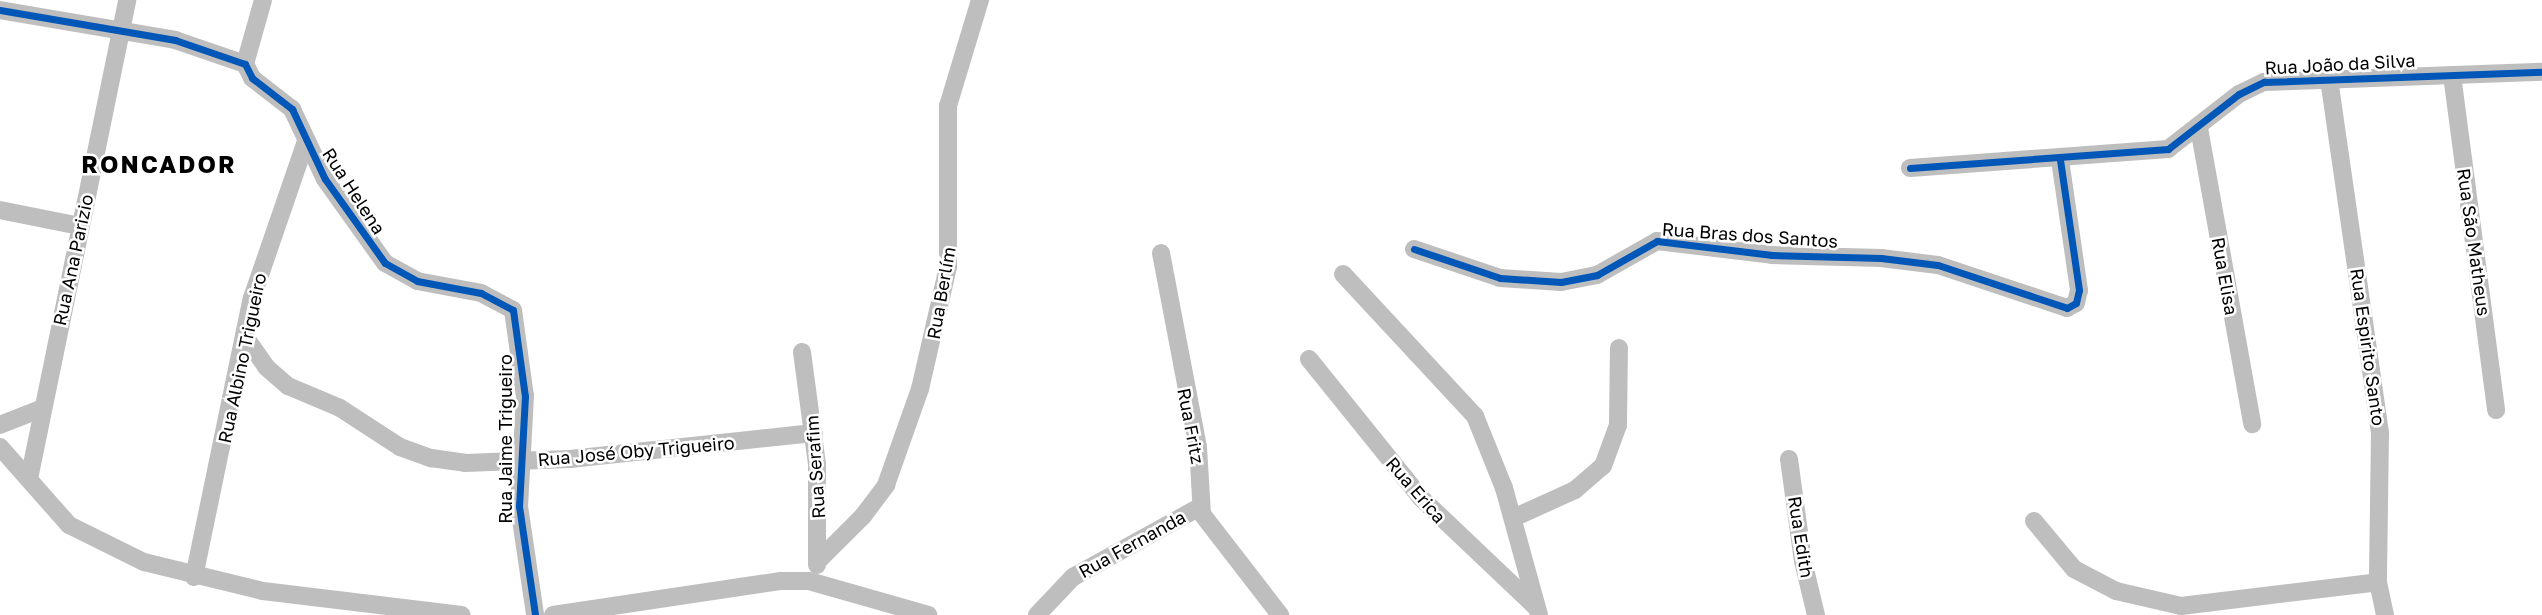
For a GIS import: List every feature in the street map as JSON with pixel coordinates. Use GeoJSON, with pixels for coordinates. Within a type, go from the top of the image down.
{"type":"FeatureCollection","features":[{"type":"Feature","properties":{"kind":"street","name":"Rua Ana Parizio"},"geometry":{"type":"LineString","coordinates":[[29,479],[127,0]]}},
{"type":"Feature","properties":{"kind":"street"},"geometry":{"type":"LineString","coordinates":[[0,10],[175,40],[245,64],[264,0]]}},
{"type":"Feature","properties":{"kind":"street","name":"Rua Berlím"},"geometry":{"type":"LineString","coordinates":[[820,559],[863,516],[886,485],[920,389],[948,267],[948,106],[980,0]]}},
{"type":"Feature","properties":{"kind":"street","name":"Rua Helena"},"geometry":{"type":"LineString","coordinates":[[245,64],[252,78],[292,109],[305,144],[355,226],[385,262],[417,281],[481,293],[510,306]]}},
{"type":"Feature","properties":{"kind":"street","name":"Rua João da Silva"},"geometry":{"type":"LineString","coordinates":[[1910,168],[2060,160],[2168,149],[2252,86],[2278,80],[2542,72]]}},
{"type":"Feature","properties":{"kind":"street","name":"Rua São Matheus"},"geometry":{"type":"LineString","coordinates":[[2452,75],[2496,410]]}},
{"type":"Feature","properties":{"kind":"street","name":"Rua Espirito Santo"},"geometry":{"type":"LineString","coordinates":[[2329,79],[2380,433],[2378,582],[2385,615]]}},
{"type":"Feature","properties":{"kind":"street","name":"Rua Elisa"},"geometry":{"type":"LineString","coordinates":[[2199,128],[2252,424]]}},
{"type":"Feature","properties":{"kind":"street","name":"Rua Albino Trigueiro"},"geometry":{"type":"LineString","coordinates":[[194,577],[256,282],[305,144]]}},
{"type":"Feature","properties":{"kind":"street","name":"Rua Bras dos Santos"},"geometry":{"type":"LineString","coordinates":[[1414,249],[1500,278],[1561,282],[1597,275],[1657,241],[1772,255],[1881,258],[1938,265],[2067,308],[2077,303],[2079,290],[2060,160]]}},
{"type":"Feature","properties":{"kind":"street"},"geometry":{"type":"LineString","coordinates":[[0,210],[80,226]]}},
{"type":"Feature","properties":{"kind":"street","name":"Rua Fritz"},"geometry":{"type":"LineString","coordinates":[[1161,253],[1198,447],[1200,507],[1211,530],[1280,615]]}},
{"type":"Feature","properties":{"kind":"street"},"geometry":{"type":"LineString","coordinates":[[1343,274],[1475,415],[1513,518],[1538,612]]}},
{"type":"Feature","properties":{"kind":"street","name":"Rua Jaime Trigueiro"},"geometry":{"type":"LineString","coordinates":[[510,306],[520,334],[524,396],[519,506],[535,615]]}},
{"type":"Feature","properties":{"kind":"street","name":"Rua José Oby Trigueiro"},"geometry":{"type":"LineString","coordinates":[[246,338],[266,367],[288,387],[340,408],[401,447],[431,458],[465,463],[521,461],[814,433]]}},
{"type":"Feature","properties":{"kind":"street"},"geometry":{"type":"LineString","coordinates":[[1513,518],[1575,490],[1604,466],[1618,425],[1619,348]]}},
{"type":"Feature","properties":{"kind":"street","name":"Rua Serafim"},"geometry":{"type":"LineString","coordinates":[[802,352],[814,433],[820,559],[809,581]]}},
{"type":"Feature","properties":{"kind":"street","name":"Rua Erica"},"geometry":{"type":"LineString","coordinates":[[1309,359],[1421,498],[1538,612]]}},
{"type":"Feature","properties":{"kind":"street"},"geometry":{"type":"LineString","coordinates":[[0,425],[43,408]]}},
{"type":"Feature","properties":{"kind":"street"},"geometry":{"type":"LineString","coordinates":[[0,447],[69,525],[107,547],[194,577],[263,591],[462,615]]}},
{"type":"Feature","properties":{"kind":"street","name":"Rua Edith"},"geometry":{"type":"LineString","coordinates":[[1789,459],[1803,561],[1816,615]]}},
{"type":"Feature","properties":{"kind":"street","name":"Rua Fernanda"},"geometry":{"type":"LineString","coordinates":[[1037,615],[1048,598],[1082,570],[1200,507]]}},
{"type":"Feature","properties":{"kind":"street"},"geometry":{"type":"LineString","coordinates":[[2034,521],[2074,569],[2116,591],[2182,610],[2378,582]]}},
{"type":"Feature","properties":{"kind":"street"},"geometry":{"type":"LineString","coordinates":[[553,615],[658,608],[809,581],[928,615]]}},
{"type":"Feature","properties":{"kind":"cycle path"},"geometry":{"type":"LineString","coordinates":[[0,10],[175,40],[245,64],[252,78],[292,109],[325,179],[385,263],[417,281],[481,293],[513,310],[525,396],[519,506],[535,615]]}},
{"type":"Feature","properties":{"kind":"cycle path"},"geometry":{"type":"LineString","coordinates":[[1910,168],[2168,149],[2239,94],[2264,82],[2542,72]]}},
{"type":"Feature","properties":{"kind":"cycle path"},"geometry":{"type":"LineString","coordinates":[[1414,249],[1500,278],[1561,282],[1597,275],[1657,241],[1772,255],[1881,258],[1938,265],[2067,308],[2076,303],[2079,290],[2060,160]]}},
{"type":"Feature","properties":{"kind":"district","name":"RONCADOR"},"geometry":{"type":"Point","coordinates":[159,164]}}]}
